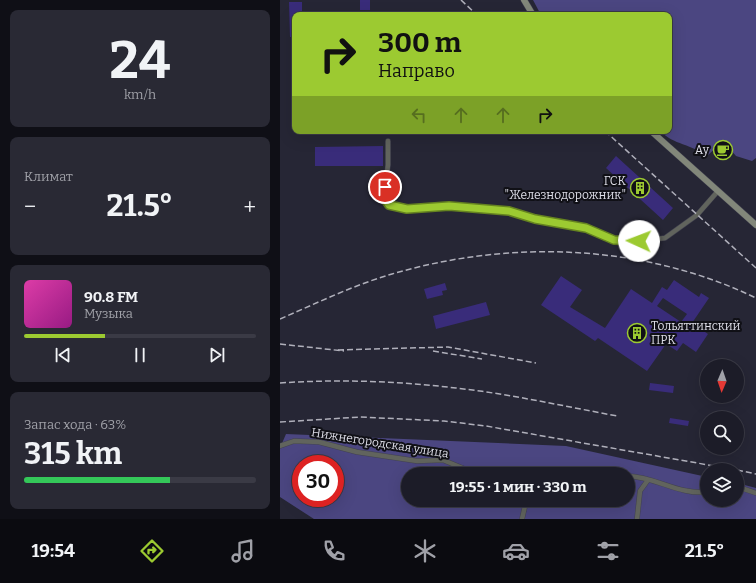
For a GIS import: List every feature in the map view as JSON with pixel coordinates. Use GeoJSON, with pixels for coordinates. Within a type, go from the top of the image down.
{"type":"FeatureCollection","features":[{"type":"Feature","properties":{"kind":"main road"},"geometry":{"type":"LineString","coordinates":[[524,0],[531,12]]}},
{"type":"Feature","properties":{"kind":"main road"},"geometry":{"type":"LineString","coordinates":[[655,134],[756,225]]}},
{"type":"Feature","properties":{"kind":"street"},"geometry":{"type":"LineString","coordinates":[[388,141],[388,165],[384,198],[389,205],[407,209],[449,206],[497,209],[586,228],[614,240],[629,242],[665,238],[697,215],[718,191]]}},
{"type":"Feature","properties":{"kind":"street","name":"Нижнегородская улица"},"geometry":{"type":"LineString","coordinates":[[280,446],[294,441],[319,442],[357,452],[417,461],[443,460],[460,467]]}},
{"type":"Feature","properties":{"kind":"street"},"geometry":{"type":"LineString","coordinates":[[635,477],[679,490],[700,492]]}},
{"type":"Feature","properties":{"kind":"street"},"geometry":{"type":"LineString","coordinates":[[637,519],[640,491],[648,480]]}},
{"type":"Feature","properties":{"kind":"street"},"geometry":{"type":"LineString","coordinates":[[744,489],[756,493]]}},
{"type":"Feature","properties":{"kind":"street"},"geometry":{"type":"LineString","coordinates":[[522,519],[525,507]]}},
{"type":"Feature","properties":{"kind":"shaded area"},"geometry":{"type":"Polygon","coordinates":[[[533,0],[756,0],[756,158],[752,161],[736,156],[723,141],[707,156],[663,134],[672,134],[672,12],[539,12],[533,0]]]}},
{"type":"Feature","properties":{"kind":"shaded area"},"geometry":{"type":"Polygon","coordinates":[[[286,434],[566,446],[700,475],[700,507],[744,507],[744,485],[756,488],[756,519],[314,519],[295,507],[344,507],[344,455],[292,455],[292,505],[280,497],[280,448],[286,434]]]}},
{"type":"Feature","properties":{"kind":"building"},"geometry":{"type":"Polygon","coordinates":[[[360,0],[370,0],[370,10],[360,10],[360,0]]]}},
{"type":"Feature","properties":{"kind":"building"},"geometry":{"type":"Polygon","coordinates":[[[289,2],[302,2],[302,12],[292,12],[292,37],[290,37],[289,2]]]}},
{"type":"Feature","properties":{"kind":"building","name":"Ау"},"geometry":{"type":"Polygon","coordinates":[[[723,142],[731,151],[723,158],[715,149],[723,142]]]}},
{"type":"Feature","properties":{"kind":"building"},"geometry":{"type":"Polygon","coordinates":[[[383,146],[383,166],[315,166],[315,147],[383,146]]]}},
{"type":"Feature","properties":{"kind":"building","name":"ГСК \"Железнодорожник\""},"geometry":{"type":"Polygon","coordinates":[[[616,156],[673,208],[663,220],[606,168],[616,156]]]}},
{"type":"Feature","properties":{"kind":"building"},"geometry":{"type":"Polygon","coordinates":[[[561,276],[582,290],[570,307],[605,328],[631,289],[652,303],[662,287],[667,290],[674,280],[699,297],[701,293],[709,298],[692,323],[708,334],[696,352],[683,343],[677,351],[666,344],[647,371],[598,338],[595,341],[541,305],[561,276]],[[663,298],[657,306],[681,322],[687,314],[663,298]]]}},
{"type":"Feature","properties":{"kind":"building"},"geometry":{"type":"Polygon","coordinates":[[[445,283],[447,290],[442,291],[443,295],[427,299],[424,289],[445,283]]]}},
{"type":"Feature","properties":{"kind":"building"},"geometry":{"type":"Polygon","coordinates":[[[486,302],[490,315],[436,329],[433,316],[486,302]]]}},
{"type":"Feature","properties":{"kind":"building"},"geometry":{"type":"Polygon","coordinates":[[[650,383],[674,386],[673,393],[649,390],[650,383]]]}},
{"type":"Feature","properties":{"kind":"building"},"geometry":{"type":"Polygon","coordinates":[[[670,418],[689,421],[688,426],[669,423],[670,418]]]}},
{"type":"Feature","properties":{"kind":"railway"},"geometry":{"type":"LineString","coordinates":[[461,0],[474,12]]}},
{"type":"Feature","properties":{"kind":"railway"},"geometry":{"type":"LineString","coordinates":[[608,134],[756,268]]}},
{"type":"Feature","properties":{"kind":"railway"},"geometry":{"type":"LineString","coordinates":[[280,319],[350,289],[392,274],[437,263],[483,255],[530,252],[577,253],[623,257],[669,267],[713,280],[756,298]]}},
{"type":"Feature","properties":{"kind":"railway"},"geometry":{"type":"LineString","coordinates":[[280,344],[344,351]]}},
{"type":"Feature","properties":{"kind":"railway"},"geometry":{"type":"LineString","coordinates":[[338,350],[448,347],[536,363]]}},
{"type":"Feature","properties":{"kind":"railway"},"geometry":{"type":"LineString","coordinates":[[433,351],[482,359]]}},
{"type":"Feature","properties":{"kind":"railway"},"geometry":{"type":"LineString","coordinates":[[280,383],[346,381],[390,382],[434,386],[536,400],[617,416]]}},
{"type":"Feature","properties":{"kind":"railway"},"geometry":{"type":"LineString","coordinates":[[280,422],[360,417],[444,421],[486,426],[700,464]]}},
{"type":"Feature","properties":{"kind":"railway"},"geometry":{"type":"LineString","coordinates":[[744,471],[756,474]]}},
{"type":"Feature","properties":{"kind":"place","name":"Ау"},"geometry":{"type":"Point","coordinates":[723,150]}},
{"type":"Feature","properties":{"kind":"place","name":"ГСК \"Железнодорожник\""},"geometry":{"type":"Point","coordinates":[640,188]}},
{"type":"Feature","properties":{"kind":"place","name":"Тольяттинский ПРК"},"geometry":{"type":"Point","coordinates":[637,333]}},
{"type":"Feature","properties":{"kind":"route"},"geometry":{"type":"LineString","coordinates":[[385,187],[384,198],[389,205],[395,207],[407,209],[449,206],[497,209],[535,219],[586,228],[614,240],[629,242],[639,241]]}}]}
